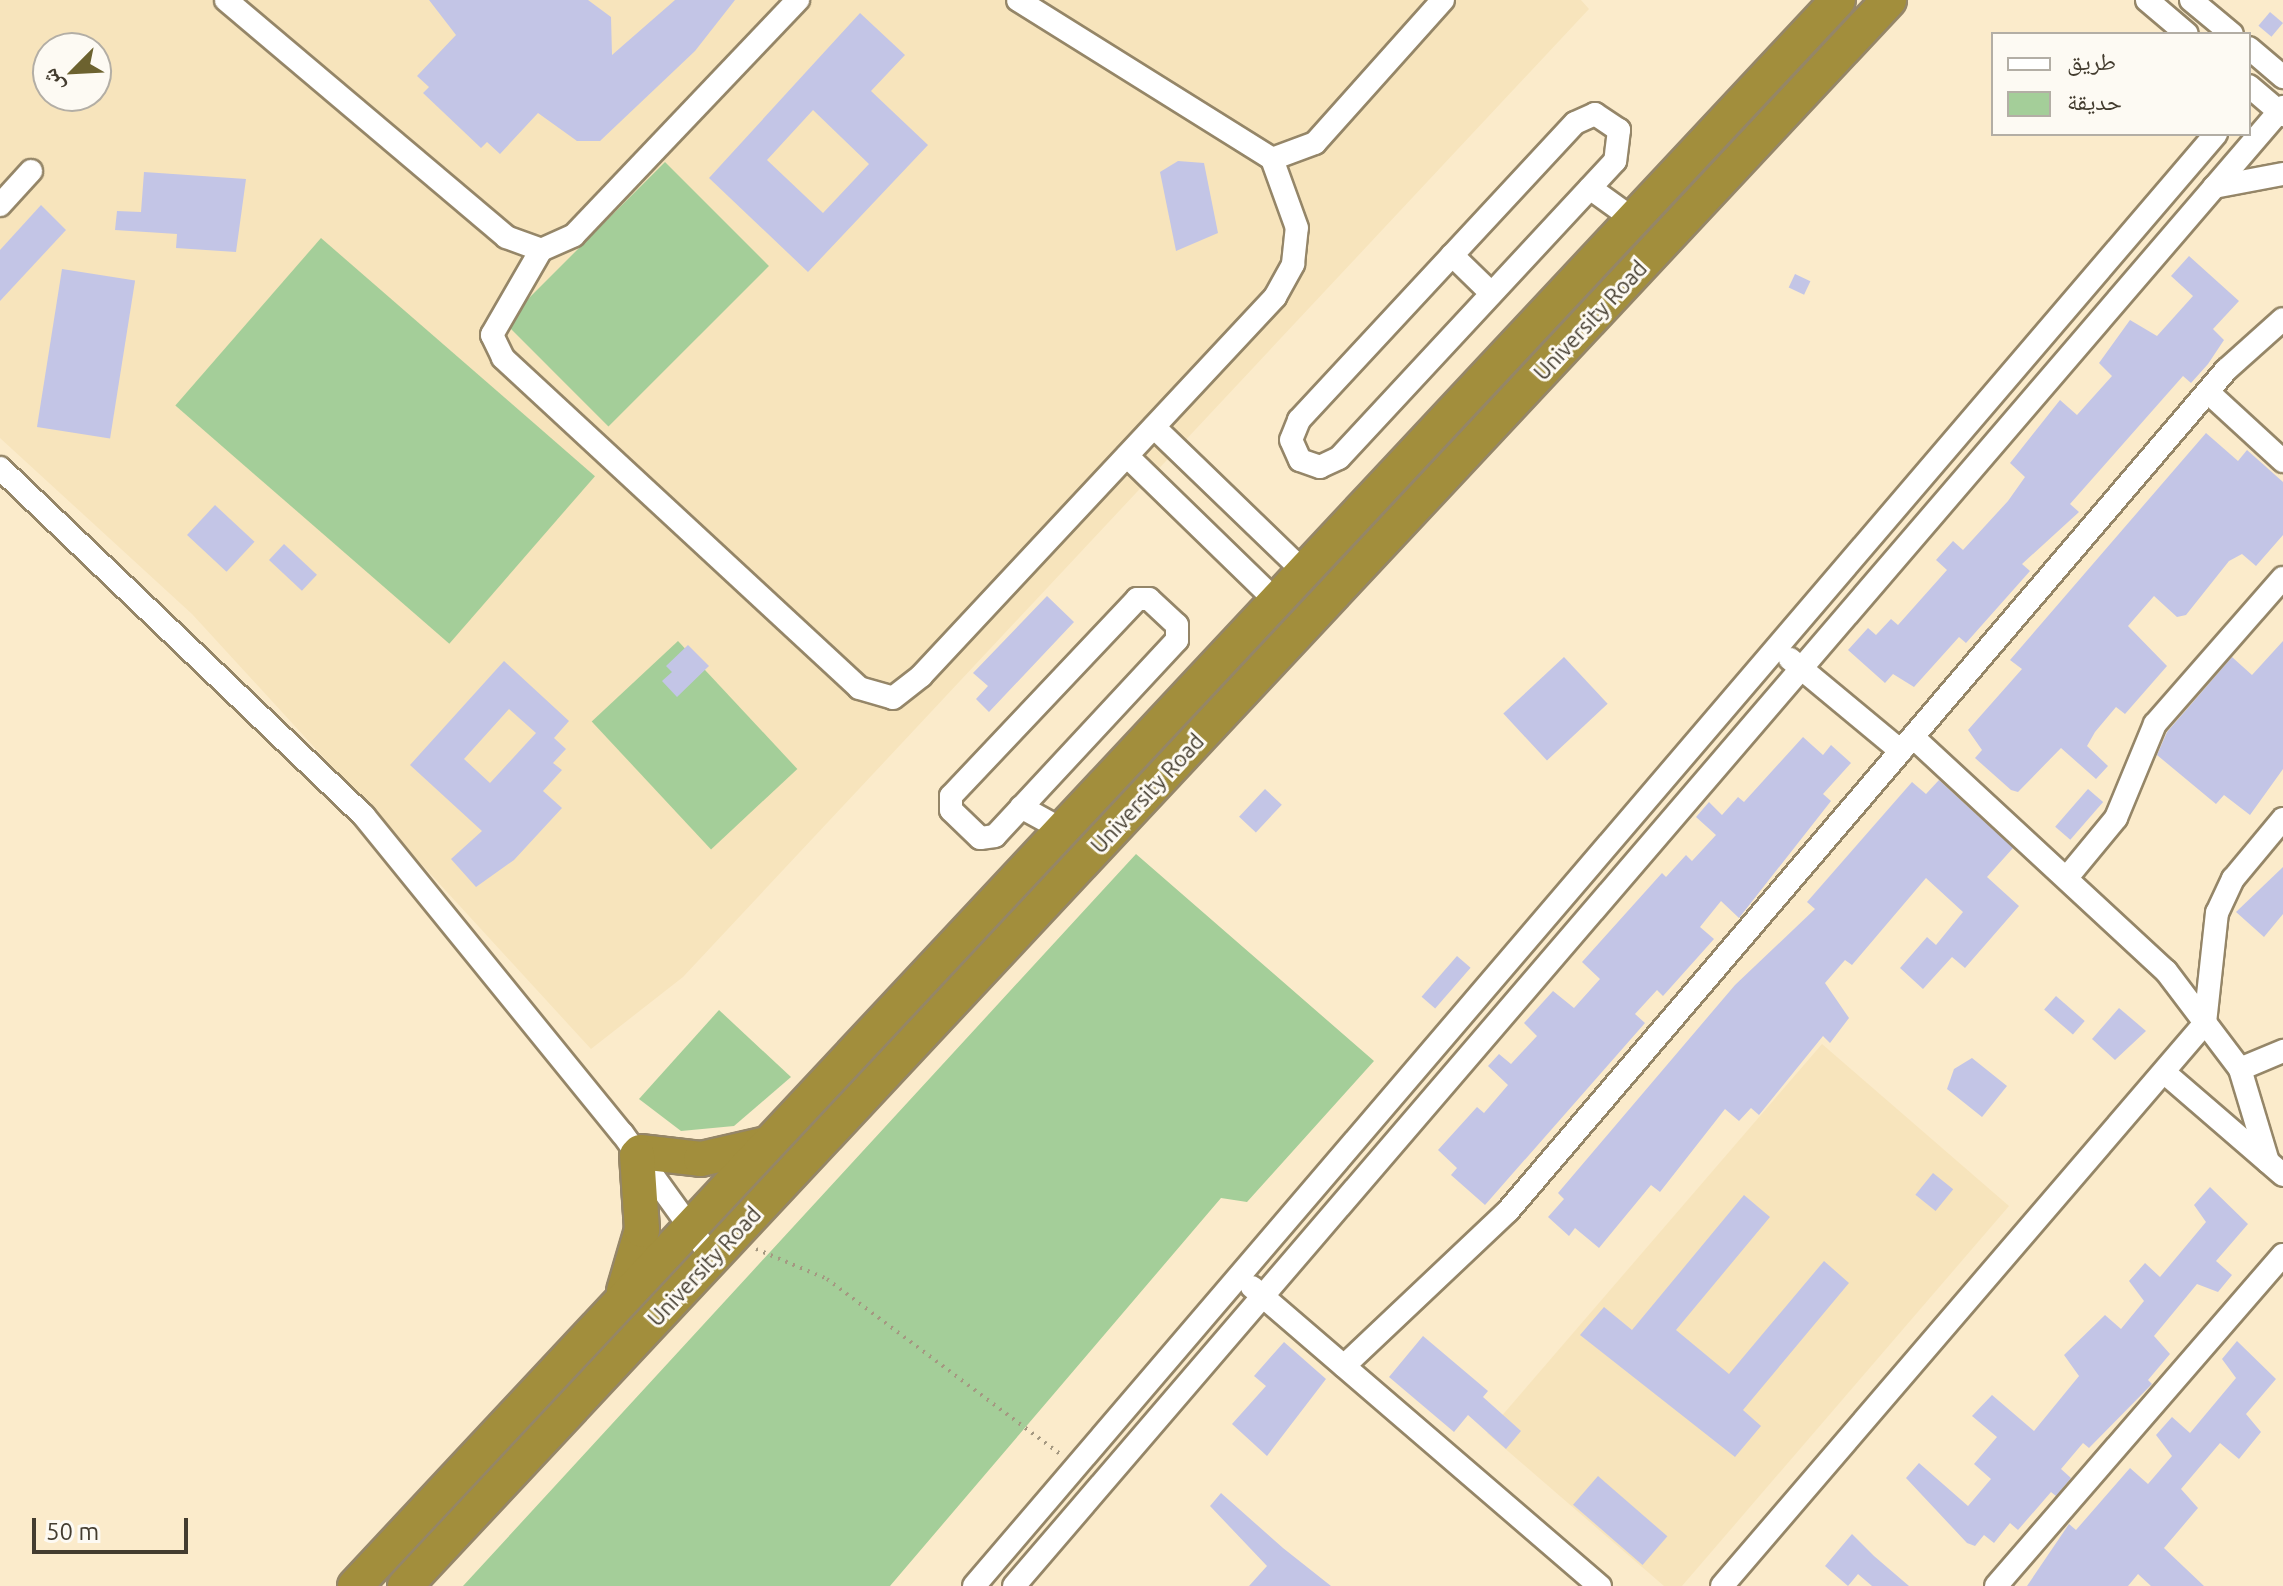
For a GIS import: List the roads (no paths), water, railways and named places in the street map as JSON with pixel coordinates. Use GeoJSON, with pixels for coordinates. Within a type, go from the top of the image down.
{"type":"FeatureCollection","features":[{"type":"Feature","properties":{"kind":"highway","name":"University Road"},"geometry":{"type":"LineString","coordinates":[[355,1586],[1838,0]]}},
{"type":"Feature","properties":{"kind":"highway","name":"University Road"},"geometry":{"type":"LineString","coordinates":[[405,1586],[1889,0]]}},
{"type":"Feature","properties":{"kind":"highway"},"geometry":{"type":"LineString","coordinates":[[620,1302],[642,1230],[633,1147],[701,1159],[767,1144]]}},
{"type":"Feature","properties":{"kind":"street"},"geometry":{"type":"LineString","coordinates":[[226,0],[506,237],[541,250]]}},
{"type":"Feature","properties":{"kind":"street"},"geometry":{"type":"LineString","coordinates":[[798,0],[574,235],[541,250],[492,335],[503,358],[874,697],[893,698],[921,676],[1275,297],[1293,264],[1292,204],[1272,159],[1018,0]]}},
{"type":"Feature","properties":{"kind":"street"},"geometry":{"type":"LineString","coordinates":[[1272,159],[1315,143],[1443,0]]}},
{"type":"Feature","properties":{"kind":"street"},"geometry":{"type":"LineString","coordinates":[[2147,0],[2182,32]]}},
{"type":"Feature","properties":{"kind":"street"},"geometry":{"type":"LineString","coordinates":[[2191,0],[2230,32]]}},
{"type":"Feature","properties":{"kind":"street"},"geometry":{"type":"LineString","coordinates":[[2251,50],[2277,72],[2251,89]]}},
{"type":"Feature","properties":{"kind":"street"},"geometry":{"type":"LineString","coordinates":[[1014,1586],[1800,667],[2282,111],[2251,91]]}},
{"type":"Feature","properties":{"kind":"street"},"geometry":{"type":"LineString","coordinates":[[1595,114],[1614,122],[1622,140],[1590,188],[1339,458],[1320,467],[1300,460],[1291,440],[1299,420],[1452,255],[1575,123],[1595,114]]}},
{"type":"Feature","properties":{"kind":"street"},"geometry":{"type":"LineString","coordinates":[[2189,166],[2194,136]]}},
{"type":"Feature","properties":{"kind":"street"},"geometry":{"type":"LineString","coordinates":[[974,1586],[2214,136]]}},
{"type":"Feature","properties":{"kind":"street"},"geometry":{"type":"LineString","coordinates":[[0,205],[31,171]]}},
{"type":"Feature","properties":{"kind":"street"},"geometry":{"type":"LineString","coordinates":[[2214,187],[2283,174]]}},
{"type":"Feature","properties":{"kind":"street"},"geometry":{"type":"LineString","coordinates":[[1590,188],[1633,219]]}},
{"type":"Feature","properties":{"kind":"street"},"geometry":{"type":"LineString","coordinates":[[1452,255],[1491,293]]}},
{"type":"Feature","properties":{"kind":"street"},"geometry":{"type":"LineString","coordinates":[[1344,1366],[1508,1211],[2208,392],[2283,319]]}},
{"type":"Feature","properties":{"kind":"street"},"geometry":{"type":"LineString","coordinates":[[2208,392],[2283,461]]}},
{"type":"Feature","properties":{"kind":"street"},"geometry":{"type":"LineString","coordinates":[[1154,427],[1304,572]]}},
{"type":"Feature","properties":{"kind":"street"},"geometry":{"type":"LineString","coordinates":[[1127,456],[1276,601]]}},
{"type":"Feature","properties":{"kind":"street"},"geometry":{"type":"LineString","coordinates":[[0,468],[364,816],[719,1250]]}},
{"type":"Feature","properties":{"kind":"street"},"geometry":{"type":"LineString","coordinates":[[2069,875],[2116,818],[2155,724],[2283,578]]}},
{"type":"Feature","properties":{"kind":"street"},"geometry":{"type":"LineString","coordinates":[[1137,599],[1149,599],[1177,625],[1177,640],[1021,807],[984,840],[949,803],[1137,599]]}},
{"type":"Feature","properties":{"kind":"street"},"geometry":{"type":"LineString","coordinates":[[1777,648],[1907,744],[2069,875],[2166,971],[2240,1069],[2276,1169]]}},
{"type":"Feature","properties":{"kind":"street"},"geometry":{"type":"LineString","coordinates":[[1021,807],[1061,829]]}},
{"type":"Feature","properties":{"kind":"street"},"geometry":{"type":"LineString","coordinates":[[1722,1586],[2205,1023],[2217,913],[2233,879],[2283,819]]}},
{"type":"Feature","properties":{"kind":"street"},"geometry":{"type":"LineString","coordinates":[[2240,1069],[2283,1051]]}},
{"type":"Feature","properties":{"kind":"street"},"geometry":{"type":"LineString","coordinates":[[2165,1073],[2276,1169]]}},
{"type":"Feature","properties":{"kind":"street"},"geometry":{"type":"LineString","coordinates":[[1996,1586],[2283,1255]]}},
{"type":"Feature","properties":{"kind":"street"},"geometry":{"type":"LineString","coordinates":[[1239,1276],[1600,1586]]}}]}
